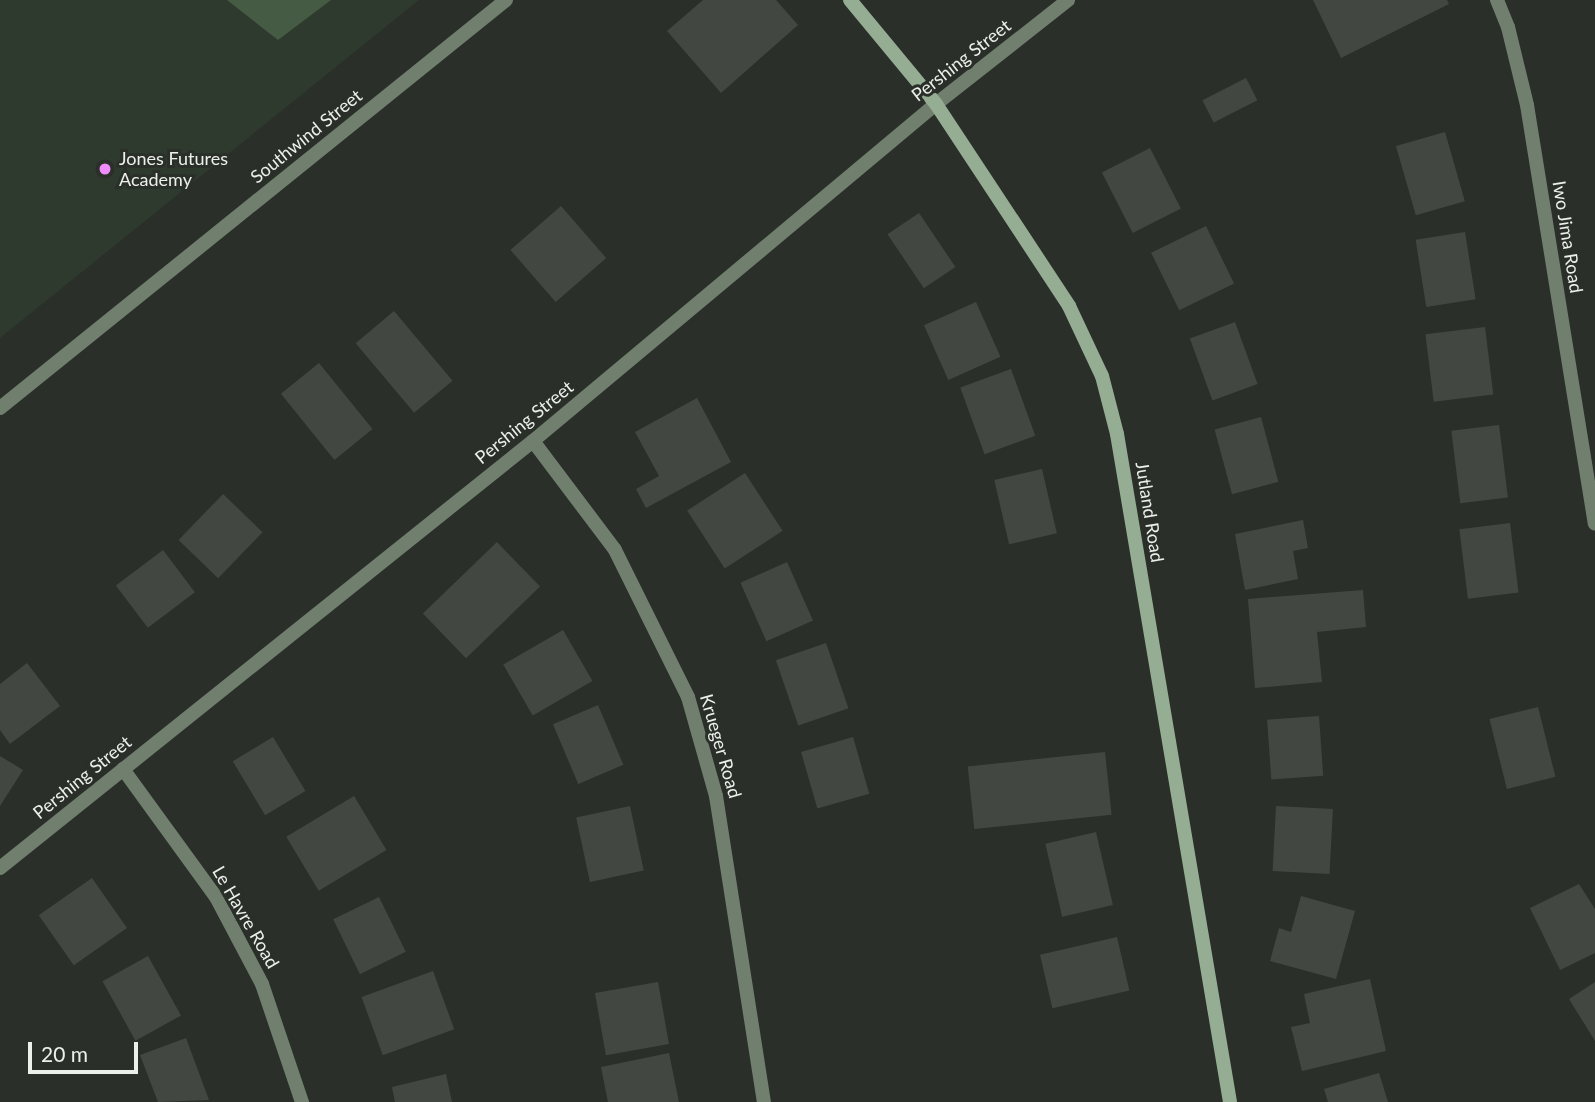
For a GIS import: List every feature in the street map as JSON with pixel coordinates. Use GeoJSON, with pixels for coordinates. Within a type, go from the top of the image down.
{"type":"FeatureCollection","features":[{"type":"Feature","properties":{"kind":"street","name":"Southwind Street"},"geometry":{"type":"LineString","coordinates":[[0,408],[506,0]]}},
{"type":"Feature","properties":{"kind":"street","name":"Jutland Road"},"geometry":{"type":"LineString","coordinates":[[850,0],[936,104],[1069,306],[1102,376],[1117,434],[1230,1102]]}},
{"type":"Feature","properties":{"kind":"street","name":"Pershing Street"},"geometry":{"type":"LineString","coordinates":[[0,868],[533,441],[936,104],[1068,0]]}},
{"type":"Feature","properties":{"kind":"street","name":"Iwo Jima Road"},"geometry":{"type":"LineString","coordinates":[[1497,0],[1508,27],[1527,105],[1595,524]]}},
{"type":"Feature","properties":{"kind":"street","name":"Krueger Road"},"geometry":{"type":"LineString","coordinates":[[533,441],[615,550],[688,697],[716,796],[764,1102]]}},
{"type":"Feature","properties":{"kind":"street","name":"Le Havre Road"},"geometry":{"type":"LineString","coordinates":[[123,769],[223,910],[262,984],[302,1102]]}},
{"type":"Feature","properties":{"kind":"shaded area","name":"Jones Futures Academy"},"geometry":{"type":"Polygon","coordinates":[[[0,0],[419,0],[0,338],[0,0]]]}},
{"type":"Feature","properties":{"kind":"green space"},"geometry":{"type":"Polygon","coordinates":[[[227,0],[331,0],[278,40],[227,0]]]}},
{"type":"Feature","properties":{"kind":"building"},"geometry":{"type":"Polygon","coordinates":[[[703,0],[776,0],[798,25],[721,93],[667,31],[703,0]]]}},
{"type":"Feature","properties":{"kind":"building"},"geometry":{"type":"Polygon","coordinates":[[[1313,0],[1447,0],[1449,4],[1341,58],[1313,0]]]}},
{"type":"Feature","properties":{"kind":"building"},"geometry":{"type":"Polygon","coordinates":[[[1246,78],[1257,100],[1214,123],[1202,100],[1246,78]]]}},
{"type":"Feature","properties":{"kind":"building"},"geometry":{"type":"Polygon","coordinates":[[[1445,132],[1465,201],[1416,215],[1396,146],[1445,132]]]}},
{"type":"Feature","properties":{"kind":"building"},"geometry":{"type":"Polygon","coordinates":[[[1150,148],[1181,209],[1133,233],[1102,173],[1150,148]]]}},
{"type":"Feature","properties":{"kind":"building"},"geometry":{"type":"Polygon","coordinates":[[[561,206],[606,258],[556,302],[510,250],[561,206]]]}},
{"type":"Feature","properties":{"kind":"building"},"geometry":{"type":"Polygon","coordinates":[[[919,213],[955,267],[924,288],[887,234],[919,213]]]}},
{"type":"Feature","properties":{"kind":"building"},"geometry":{"type":"Polygon","coordinates":[[[1206,226],[1234,284],[1179,310],[1151,253],[1206,226]]]}},
{"type":"Feature","properties":{"kind":"building"},"geometry":{"type":"Polygon","coordinates":[[[1465,232],[1476,299],[1426,307],[1416,240],[1465,232]]]}},
{"type":"Feature","properties":{"kind":"building"},"geometry":{"type":"Polygon","coordinates":[[[976,302],[1000,357],[948,380],[924,325],[976,302]]]}},
{"type":"Feature","properties":{"kind":"building"},"geometry":{"type":"Polygon","coordinates":[[[394,311],[452,381],[414,413],[356,343],[394,311]]]}},
{"type":"Feature","properties":{"kind":"building"},"geometry":{"type":"Polygon","coordinates":[[[1235,322],[1258,384],[1212,400],[1190,338],[1235,322]]]}},
{"type":"Feature","properties":{"kind":"building"},"geometry":{"type":"Polygon","coordinates":[[[1485,327],[1493,394],[1434,402],[1425,334],[1485,327]]]}},
{"type":"Feature","properties":{"kind":"building"},"geometry":{"type":"Polygon","coordinates":[[[319,363],[372,429],[334,460],[281,394],[319,363]]]}},
{"type":"Feature","properties":{"kind":"building"},"geometry":{"type":"Polygon","coordinates":[[[1011,369],[1035,436],[985,454],[960,387],[1011,369]]]}},
{"type":"Feature","properties":{"kind":"building"},"geometry":{"type":"Polygon","coordinates":[[[697,398],[731,462],[646,508],[636,489],[659,476],[635,432],[697,398]]]}},
{"type":"Feature","properties":{"kind":"building"},"geometry":{"type":"Polygon","coordinates":[[[1261,417],[1278,482],[1232,494],[1215,429],[1261,417]]]}},
{"type":"Feature","properties":{"kind":"building"},"geometry":{"type":"Polygon","coordinates":[[[1499,425],[1508,497],[1460,503],[1451,431],[1499,425]]]}},
{"type":"Feature","properties":{"kind":"building"},"geometry":{"type":"Polygon","coordinates":[[[1042,469],[1057,533],[1009,544],[994,480],[1042,469]]]}},
{"type":"Feature","properties":{"kind":"building"},"geometry":{"type":"Polygon","coordinates":[[[745,473],[783,531],[725,568],[687,511],[745,473]]]}},
{"type":"Feature","properties":{"kind":"building"},"geometry":{"type":"Polygon","coordinates":[[[223,494],[263,532],[218,578],[179,540],[223,494]]]}},
{"type":"Feature","properties":{"kind":"building"},"geometry":{"type":"Polygon","coordinates":[[[1303,520],[1308,548],[1293,551],[1298,579],[1245,590],[1235,534],[1303,520]]]}},
{"type":"Feature","properties":{"kind":"building"},"geometry":{"type":"Polygon","coordinates":[[[1510,523],[1519,592],[1468,599],[1459,529],[1510,523]]]}},
{"type":"Feature","properties":{"kind":"building"},"geometry":{"type":"Polygon","coordinates":[[[497,542],[540,587],[466,658],[423,614],[497,542]]]}},
{"type":"Feature","properties":{"kind":"building"},"geometry":{"type":"Polygon","coordinates":[[[163,550],[195,592],[148,628],[116,586],[163,550]]]}},
{"type":"Feature","properties":{"kind":"building"},"geometry":{"type":"Polygon","coordinates":[[[787,562],[813,620],[766,641],[740,583],[787,562]]]}},
{"type":"Feature","properties":{"kind":"building"},"geometry":{"type":"Polygon","coordinates":[[[1363,590],[1366,627],[1317,632],[1322,682],[1255,688],[1248,599],[1363,590]]]}},
{"type":"Feature","properties":{"kind":"building"},"geometry":{"type":"Polygon","coordinates":[[[563,630],[592,681],[533,716],[503,664],[563,630]]]}},
{"type":"Feature","properties":{"kind":"building"},"geometry":{"type":"Polygon","coordinates":[[[826,643],[848,708],[798,725],[776,660],[826,643]]]}},
{"type":"Feature","properties":{"kind":"building"},"geometry":{"type":"Polygon","coordinates":[[[27,663],[60,706],[10,744],[0,730],[0,684],[27,663]]]}},
{"type":"Feature","properties":{"kind":"building"},"geometry":{"type":"Polygon","coordinates":[[[598,705],[623,765],[578,784],[553,724],[598,705]]]}},
{"type":"Feature","properties":{"kind":"building"},"geometry":{"type":"Polygon","coordinates":[[[1538,707],[1555,777],[1507,789],[1489,719],[1538,707]]]}},
{"type":"Feature","properties":{"kind":"building"},"geometry":{"type":"Polygon","coordinates":[[[1319,716],[1323,776],[1271,779],[1267,720],[1319,716]]]}},
{"type":"Feature","properties":{"kind":"building"},"geometry":{"type":"Polygon","coordinates":[[[273,737],[305,791],[265,815],[233,761],[273,737]]]}},
{"type":"Feature","properties":{"kind":"building"},"geometry":{"type":"Polygon","coordinates":[[[853,737],[869,794],[817,809],[801,752],[853,737]]]}},
{"type":"Feature","properties":{"kind":"building"},"geometry":{"type":"Polygon","coordinates":[[[1105,752],[1112,815],[974,829],[968,766],[1105,752]]]}},
{"type":"Feature","properties":{"kind":"building"},"geometry":{"type":"Polygon","coordinates":[[[0,756],[23,770],[0,806],[0,756]]]}},
{"type":"Feature","properties":{"kind":"building"},"geometry":{"type":"Polygon","coordinates":[[[354,796],[386,850],[319,891],[286,837],[354,796]]]}},
{"type":"Feature","properties":{"kind":"building"},"geometry":{"type":"Polygon","coordinates":[[[630,806],[644,871],[590,882],[576,817],[630,806]]]}},
{"type":"Feature","properties":{"kind":"building"},"geometry":{"type":"Polygon","coordinates":[[[1276,806],[1333,809],[1330,874],[1273,871],[1276,806]]]}},
{"type":"Feature","properties":{"kind":"building"},"geometry":{"type":"Polygon","coordinates":[[[1096,832],[1113,905],[1062,917],[1045,844],[1096,832]]]}},
{"type":"Feature","properties":{"kind":"building"},"geometry":{"type":"Polygon","coordinates":[[[92,878],[127,928],[74,965],[39,915],[92,878]]]}},
{"type":"Feature","properties":{"kind":"building"},"geometry":{"type":"Polygon","coordinates":[[[1579,884],[1595,909],[1595,953],[1560,970],[1530,908],[1579,884]]]}},
{"type":"Feature","properties":{"kind":"building"},"geometry":{"type":"Polygon","coordinates":[[[1301,896],[1355,911],[1336,979],[1270,961],[1279,928],[1291,932],[1301,896]]]}},
{"type":"Feature","properties":{"kind":"building"},"geometry":{"type":"Polygon","coordinates":[[[379,897],[406,952],[360,974],[333,919],[379,897]]]}},
{"type":"Feature","properties":{"kind":"building"},"geometry":{"type":"Polygon","coordinates":[[[1117,937],[1129,991],[1052,1008],[1040,955],[1117,937]]]}},
{"type":"Feature","properties":{"kind":"building"},"geometry":{"type":"Polygon","coordinates":[[[148,956],[181,1015],[135,1041],[103,981],[148,956]]]}},
{"type":"Feature","properties":{"kind":"building"},"geometry":{"type":"Polygon","coordinates":[[[433,971],[454,1029],[383,1055],[362,997],[433,971]]]}},
{"type":"Feature","properties":{"kind":"building"},"geometry":{"type":"Polygon","coordinates":[[[1370,979],[1386,1051],[1302,1071],[1291,1027],[1310,1023],[1304,994],[1370,979]]]}},
{"type":"Feature","properties":{"kind":"building"},"geometry":{"type":"Polygon","coordinates":[[[658,982],[669,1044],[606,1055],[595,993],[658,982]]]}},
{"type":"Feature","properties":{"kind":"building"},"geometry":{"type":"Polygon","coordinates":[[[1595,982],[1595,1041],[1569,999],[1595,982]]]}},
{"type":"Feature","properties":{"kind":"building"},"geometry":{"type":"Polygon","coordinates":[[[186,1038],[209,1100],[158,1102],[140,1055],[186,1038]]]}},
{"type":"Feature","properties":{"kind":"building"},"geometry":{"type":"Polygon","coordinates":[[[669,1053],[679,1102],[608,1102],[601,1067],[669,1053]]]}},
{"type":"Feature","properties":{"kind":"building"},"geometry":{"type":"Polygon","coordinates":[[[1379,1073],[1388,1102],[1328,1102],[1324,1089],[1379,1073]]]}},
{"type":"Feature","properties":{"kind":"building"},"geometry":{"type":"Polygon","coordinates":[[[446,1074],[452,1102],[395,1102],[392,1087],[446,1074]]]}},
{"type":"Feature","properties":{"kind":"place","name":"Jones Futures Academy"},"geometry":{"type":"Point","coordinates":[105,169]}}]}
